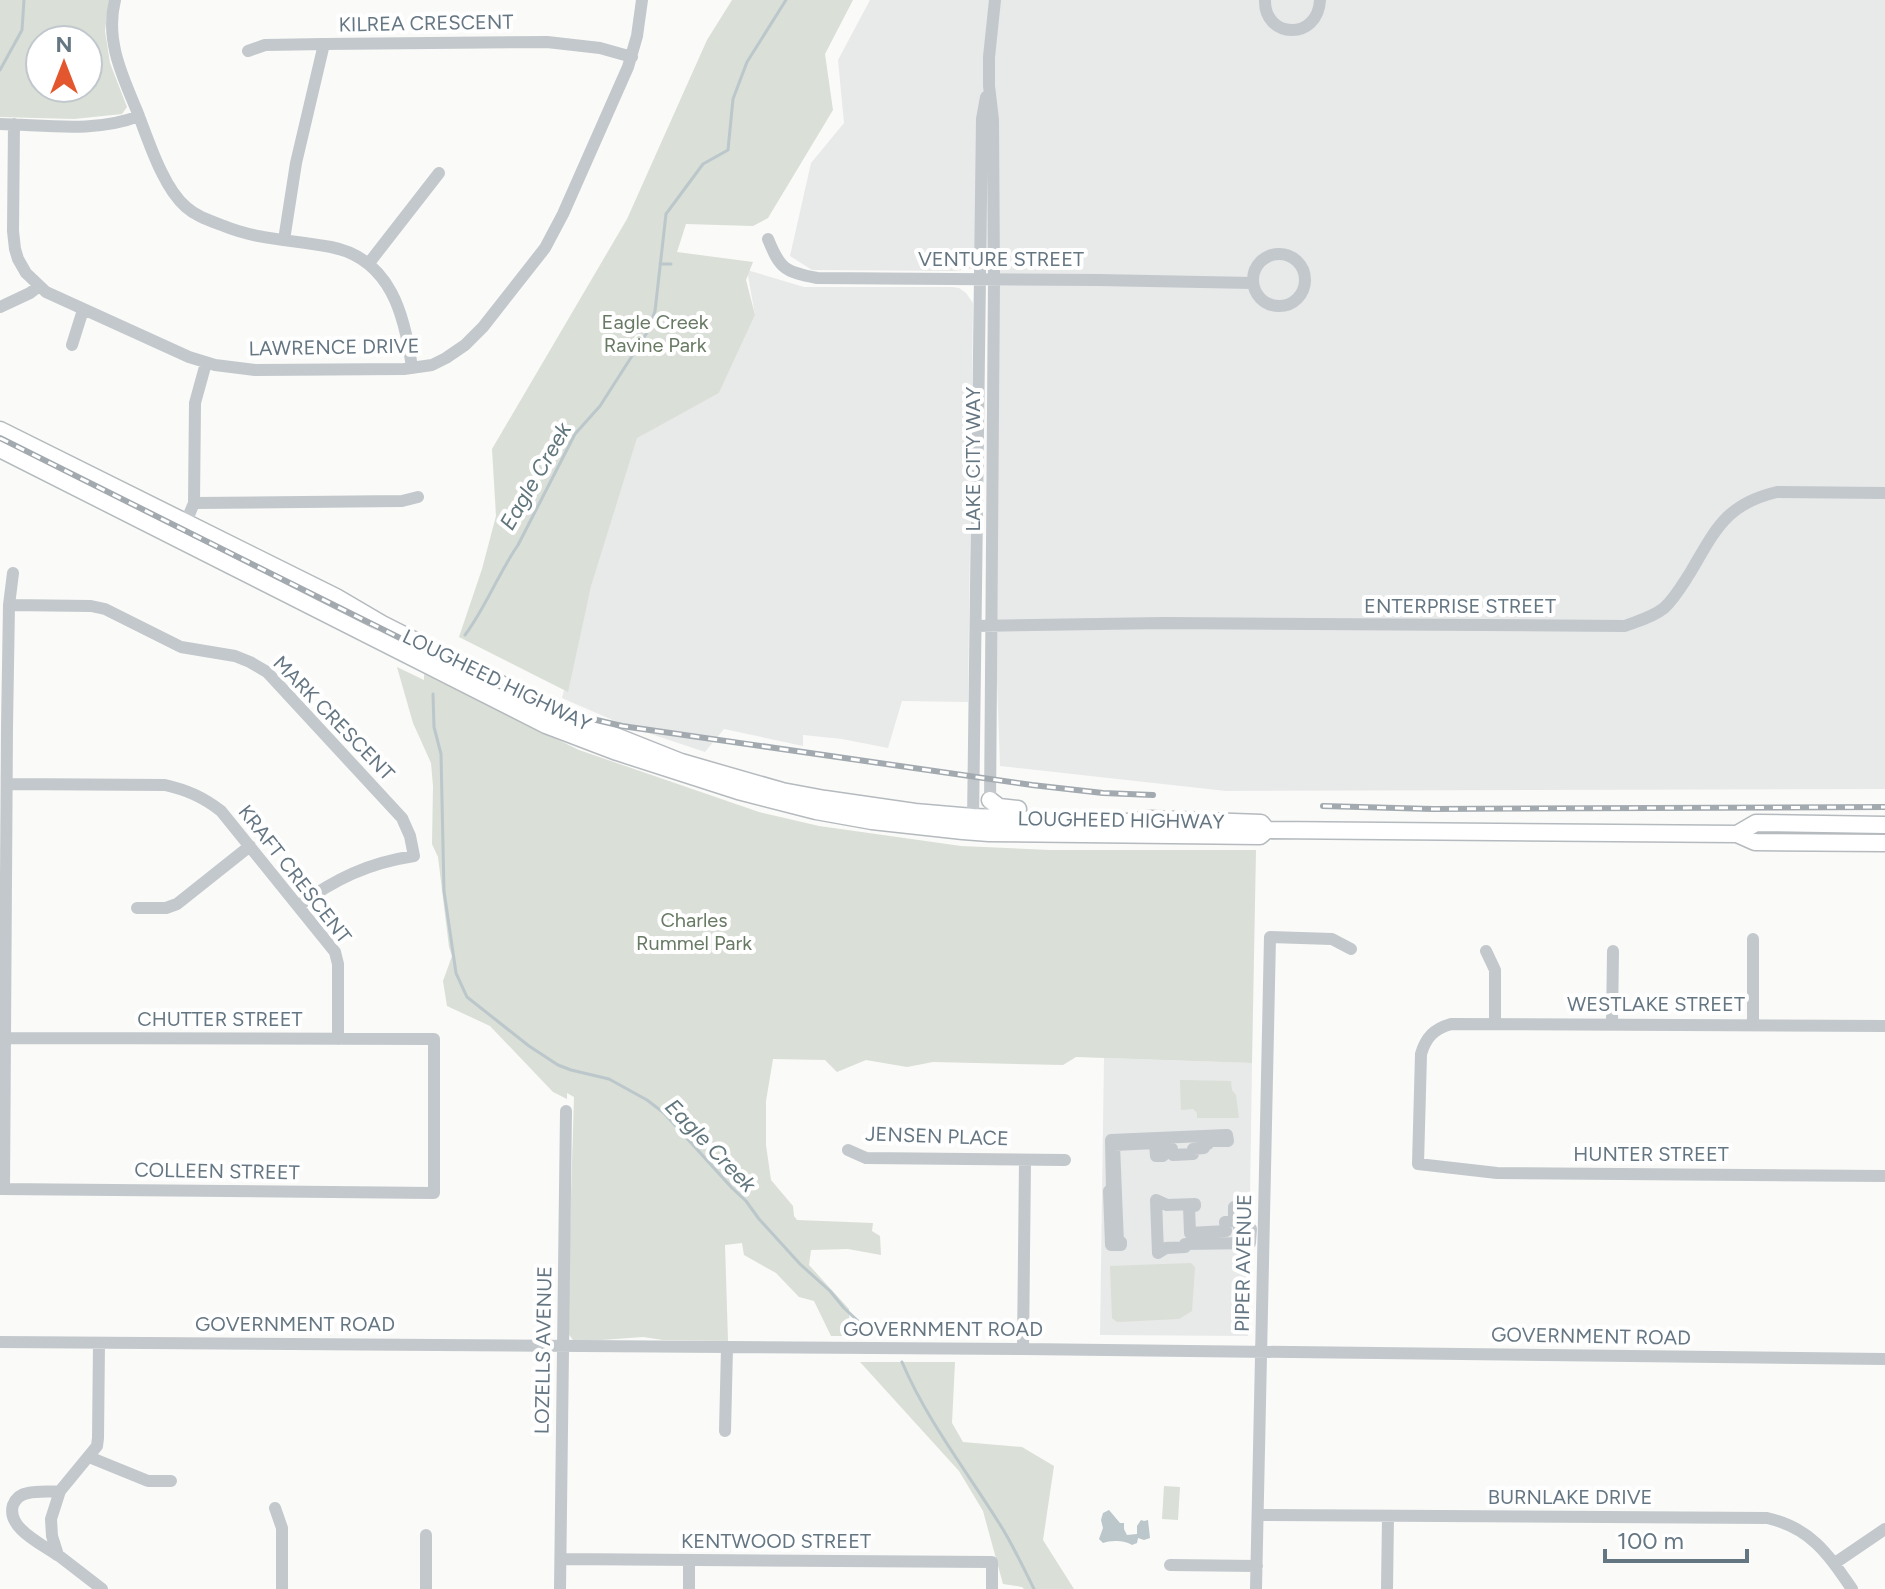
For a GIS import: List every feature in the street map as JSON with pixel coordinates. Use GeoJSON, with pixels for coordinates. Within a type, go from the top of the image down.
{"type":"FeatureCollection","features":[{"type":"Feature","properties":{"kind":"main road","name":"LOUGHEED HIGHWAY"},"geometry":{"type":"LineString","coordinates":[[0,430],[336,597],[382,624],[560,714],[681,762],[782,791],[983,820],[1260,836],[1267,830],[1737,834],[1755,842],[1885,843]]}},
{"type":"Feature","properties":{"kind":"main road","name":"LOUGHEED HIGHWAY"},"geometry":{"type":"LineString","coordinates":[[0,449],[546,725],[738,791],[816,811],[872,821],[1120,823],[1150,819],[1261,823],[1267,830]]}},
{"type":"Feature","properties":{"kind":"main road","name":"LOUGHEED HIGHWAY"},"geometry":{"type":"LineString","coordinates":[[1737,834],[1756,823],[1885,825]]}},
{"type":"Feature","properties":{"kind":"street"},"geometry":{"type":"LineString","coordinates":[[115,0],[112,42],[118,63],[175,195],[185,207],[200,217],[238,232],[339,249],[369,263],[389,287],[399,307],[408,337],[412,368]]}},
{"type":"Feature","properties":{"kind":"street","name":"LAWRENCE DRIVE"},"geometry":{"type":"LineString","coordinates":[[14,124],[14,240],[21,266],[46,292],[206,363],[242,370],[412,368],[441,361],[475,336],[545,248],[632,57],[642,0]]}},
{"type":"Feature","properties":{"kind":"street","name":"LAKE CITY WAY"},"geometry":{"type":"LineString","coordinates":[[983,820],[992,624],[994,279],[993,120],[989,57],[995,0]]}},
{"type":"Feature","properties":{"kind":"street"},"geometry":{"type":"LineString","coordinates":[[1265,0],[1267,15],[1273,23],[1290,30],[1299,30],[1314,20],[1319,12],[1320,0]]}},
{"type":"Feature","properties":{"kind":"street","name":"KILREA CRESCENT"},"geometry":{"type":"LineString","coordinates":[[284,240],[293,173],[324,44],[547,42],[600,48],[632,57]]}},
{"type":"Feature","properties":{"kind":"street"},"geometry":{"type":"LineString","coordinates":[[248,51],[265,45],[324,44]]}},
{"type":"Feature","properties":{"kind":"street","name":"LAKE CITY WAY"},"geometry":{"type":"LineString","coordinates":[[983,820],[976,626],[982,119],[989,86]]}},
{"type":"Feature","properties":{"kind":"street"},"geometry":{"type":"LineString","coordinates":[[0,124],[93,126],[120,123],[139,116]]}},
{"type":"Feature","properties":{"kind":"street"},"geometry":{"type":"LineString","coordinates":[[369,263],[439,173]]}},
{"type":"Feature","properties":{"kind":"street","name":"VENTURE STREET"},"geometry":{"type":"LineString","coordinates":[[768,239],[784,269],[817,278],[1253,283]]}},
{"type":"Feature","properties":{"kind":"street"},"geometry":{"type":"LineString","coordinates":[[1279,254],[1295,259],[1301,266],[1305,283],[1297,298],[1282,306],[1266,302],[1253,283],[1253,274],[1263,259],[1279,254]]}},
{"type":"Feature","properties":{"kind":"street"},"geometry":{"type":"LineString","coordinates":[[0,307],[39,286]]}},
{"type":"Feature","properties":{"kind":"street"},"geometry":{"type":"LineString","coordinates":[[72,345],[83,310]]}},
{"type":"Feature","properties":{"kind":"street"},"geometry":{"type":"LineString","coordinates":[[186,522],[194,503],[196,395],[206,363]]}},
{"type":"Feature","properties":{"kind":"street","name":"ENTERPRISE STREET"},"geometry":{"type":"LineString","coordinates":[[976,626],[1625,626],[1663,609],[1677,593],[1720,523],[1738,506],[1760,495],[1777,492],[1885,493]]}},
{"type":"Feature","properties":{"kind":"street"},"geometry":{"type":"LineString","coordinates":[[194,503],[402,501],[418,497]]}},
{"type":"Feature","properties":{"kind":"street"},"geometry":{"type":"LineString","coordinates":[[2,1189],[7,784],[3,727],[13,573]]}},
{"type":"Feature","properties":{"kind":"street","name":"MARK CRESCENT"},"geometry":{"type":"LineString","coordinates":[[9,605],[91,606],[105,609],[181,647],[235,656],[267,672],[402,818],[414,856],[364,868],[337,880],[298,906]]}},
{"type":"Feature","properties":{"kind":"street","name":"KRAFT CRESCENT"},"geometry":{"type":"LineString","coordinates":[[7,784],[165,785],[205,798],[221,811],[335,952],[338,964],[338,1039]]}},
{"type":"Feature","properties":{"kind":"street"},"geometry":{"type":"LineString","coordinates":[[137,908],[166,908],[177,904],[250,846]]}},
{"type":"Feature","properties":{"kind":"street","name":"PIPER AVENUE"},"geometry":{"type":"LineString","coordinates":[[1256,1589],[1270,937],[1332,939],[1351,949]]}},
{"type":"Feature","properties":{"kind":"street"},"geometry":{"type":"LineString","coordinates":[[1753,939],[1753,1025]]}},
{"type":"Feature","properties":{"kind":"street"},"geometry":{"type":"LineString","coordinates":[[1486,951],[1495,970],[1495,1023]]}},
{"type":"Feature","properties":{"kind":"street"},"geometry":{"type":"LineString","coordinates":[[1612,1024],[1613,951]]}},
{"type":"Feature","properties":{"kind":"street","name":"WESTLAKE STREET"},"geometry":{"type":"LineString","coordinates":[[1418,1164],[1421,1054],[1430,1034],[1451,1024],[1885,1026]]}},
{"type":"Feature","properties":{"kind":"street","name":"CHUTTER STREET"},"geometry":{"type":"LineString","coordinates":[[6,1038],[434,1039],[434,1193]]}},
{"type":"Feature","properties":{"kind":"street","name":"LOZELLS AVENUE"},"geometry":{"type":"LineString","coordinates":[[560,1589],[566,1111]]}},
{"type":"Feature","properties":{"kind":"street"},"geometry":{"type":"LineString","coordinates":[[1227,1135],[1228,1141],[1208,1141],[1208,1144],[1203,1144],[1204,1148],[1193,1149],[1193,1154],[1173,1155],[1172,1149],[1162,1149],[1163,1156],[1156,1156],[1155,1143],[1114,1145],[1118,1243],[1121,1242],[1121,1245],[1111,1245],[1111,1140],[1227,1135]]}},
{"type":"Feature","properties":{"kind":"street","name":"JENSEN PLACE"},"geometry":{"type":"LineString","coordinates":[[848,1150],[866,1158],[1065,1160]]}},
{"type":"Feature","properties":{"kind":"street","name":"JENSEN PLACE"},"geometry":{"type":"LineString","coordinates":[[1023,1349],[1025,1160]]}},
{"type":"Feature","properties":{"kind":"street","name":"HUNTER STREET"},"geometry":{"type":"LineString","coordinates":[[1418,1164],[1497,1173],[1885,1176]]}},
{"type":"Feature","properties":{"kind":"street","name":"COLLEEN STREET"},"geometry":{"type":"LineString","coordinates":[[2,1189],[434,1193]]}},
{"type":"Feature","properties":{"kind":"street"},"geometry":{"type":"LineString","coordinates":[[1156,1200],[1167,1205],[1195,1204],[1189,1206],[1190,1233],[1226,1231],[1225,1222],[1234,1221],[1234,1207],[1240,1207],[1239,1228],[1251,1229],[1250,1243],[1185,1244],[1185,1247],[1166,1248],[1158,1253],[1156,1200]]}},
{"type":"Feature","properties":{"kind":"street","name":"GOVERNMENT ROAD"},"geometry":{"type":"LineString","coordinates":[[0,1342],[1885,1359]]}},
{"type":"Feature","properties":{"kind":"street"},"geometry":{"type":"LineString","coordinates":[[58,1555],[51,1519],[60,1491],[97,1446],[99,1343]]}},
{"type":"Feature","properties":{"kind":"street"},"geometry":{"type":"LineString","coordinates":[[725,1431],[727,1347]]}},
{"type":"Feature","properties":{"kind":"street"},"geometry":{"type":"LineString","coordinates":[[89,1457],[148,1481],[171,1481]]}},
{"type":"Feature","properties":{"kind":"street"},"geometry":{"type":"LineString","coordinates":[[60,1491],[24,1493],[16,1499],[12,1509],[14,1522],[102,1589]]}},
{"type":"Feature","properties":{"kind":"street"},"geometry":{"type":"LineString","coordinates":[[275,1508],[282,1528],[282,1589]]}},
{"type":"Feature","properties":{"kind":"street","name":"BURNLAKE DRIVE"},"geometry":{"type":"LineString","coordinates":[[1258,1515],[1767,1518],[1803,1531],[1835,1563],[1852,1589]]}},
{"type":"Feature","properties":{"kind":"street"},"geometry":{"type":"LineString","coordinates":[[1387,1589],[1388,1516]]}},
{"type":"Feature","properties":{"kind":"street"},"geometry":{"type":"LineString","coordinates":[[1835,1563],[1885,1529]]}},
{"type":"Feature","properties":{"kind":"street"},"geometry":{"type":"LineString","coordinates":[[426,1535],[426,1589]]}},
{"type":"Feature","properties":{"kind":"street","name":"KENTWOOD STREET"},"geometry":{"type":"LineString","coordinates":[[561,1559],[992,1562],[992,1589]]}},
{"type":"Feature","properties":{"kind":"street"},"geometry":{"type":"LineString","coordinates":[[689,1561],[689,1589]]}},
{"type":"Feature","properties":{"kind":"street"},"geometry":{"type":"LineString","coordinates":[[1170,1565],[1257,1566]]}},
{"type":"Feature","properties":{"kind":"shaded area"},"geometry":{"type":"Polygon","coordinates":[[[870,0],[1885,0],[1885,789],[1226,791],[1000,766],[996,654],[998,265],[954,271],[812,270],[790,256],[811,163],[844,123],[838,60],[870,0]]]}},
{"type":"Feature","properties":{"kind":"shaded area"},"geometry":{"type":"Polygon","coordinates":[[[747,270],[804,287],[959,288],[973,303],[968,702],[902,701],[888,748],[803,735],[803,746],[724,729],[705,752],[624,725],[562,698],[590,586],[637,437],[719,393],[755,315],[747,270]]]}},
{"type":"Feature","properties":{"kind":"shaded area"},"geometry":{"type":"Polygon","coordinates":[[[1104,1058],[1252,1063],[1248,1336],[1100,1335],[1104,1058]]]}},
{"type":"Feature","properties":{"kind":"shaded area"},"geometry":{"type":"Polygon","coordinates":[[[1109,1510],[1120,1523],[1124,1523],[1127,1535],[1137,1534],[1141,1520],[1148,1520],[1150,1538],[1138,1538],[1137,1543],[1132,1545],[1118,1541],[1103,1543],[1099,1539],[1103,1528],[1101,1520],[1103,1513],[1109,1510]]]}},
{"type":"Feature","properties":{"kind":"green space"},"geometry":{"type":"Polygon","coordinates":[[[0,0],[109,0],[105,31],[110,63],[127,107],[122,114],[74,119],[0,117],[0,0]]]}},
{"type":"Feature","properties":{"kind":"green space","name":"Eagle Creek Ravine Park"},"geometry":{"type":"Polygon","coordinates":[[[732,0],[853,0],[825,54],[833,110],[768,218],[753,226],[686,224],[677,252],[753,262],[746,280],[755,315],[719,393],[637,438],[591,586],[568,692],[459,637],[496,516],[492,449],[627,219],[707,40],[732,0]]]}},
{"type":"Feature","properties":{"kind":"green space","name":"Charles Rummel Park"},"geometry":{"type":"Polygon","coordinates":[[[397,667],[424,680],[424,674],[579,750],[759,812],[819,826],[961,846],[1050,850],[1256,850],[1252,1063],[1076,1057],[1063,1065],[933,1062],[907,1067],[866,1060],[837,1072],[825,1060],[773,1059],[766,1101],[766,1145],[771,1180],[793,1206],[797,1220],[873,1223],[872,1231],[880,1236],[881,1255],[848,1249],[811,1250],[809,1265],[849,1309],[850,1336],[831,1336],[814,1301],[799,1297],[776,1273],[744,1255],[742,1243],[725,1245],[728,1341],[643,1337],[573,1340],[567,1332],[574,1097],[567,1093],[567,1099],[553,1092],[490,1026],[447,1006],[443,981],[452,956],[438,857],[432,844],[431,763],[413,723],[397,667]]]}},
{"type":"Feature","properties":{"kind":"green space"},"geometry":{"type":"Polygon","coordinates":[[[1180,1080],[1231,1081],[1239,1118],[1197,1118],[1193,1109],[1181,1110],[1180,1080]]]}},
{"type":"Feature","properties":{"kind":"green space"},"geometry":{"type":"Polygon","coordinates":[[[1191,1263],[1195,1267],[1192,1311],[1179,1319],[1117,1322],[1112,1318],[1110,1266],[1191,1263]]]}},
{"type":"Feature","properties":{"kind":"green space"},"geometry":{"type":"Polygon","coordinates":[[[860,1362],[955,1362],[952,1423],[963,1442],[1022,1447],[1054,1466],[1043,1540],[1074,1589],[1024,1589],[1003,1584],[983,1511],[959,1471],[860,1362]]]}},
{"type":"Feature","properties":{"kind":"green space"},"geometry":{"type":"Polygon","coordinates":[[[1164,1486],[1180,1487],[1178,1520],[1162,1519],[1164,1486]]]}},
{"type":"Feature","properties":{"kind":"waterway"},"geometry":{"type":"LineString","coordinates":[[0,70],[22,30],[24,0]]}},
{"type":"Feature","properties":{"kind":"waterway","name":"Eagle Creek"},"geometry":{"type":"LineString","coordinates":[[465,635],[518,545],[575,434],[600,406],[648,331],[655,311],[666,214],[703,164],[728,150],[733,99],[747,62],[786,0]]}},
{"type":"Feature","properties":{"kind":"waterway"},"geometry":{"type":"LineString","coordinates":[[660,264],[671,264]]}},
{"type":"Feature","properties":{"kind":"waterway","name":"Eagle Creek"},"geometry":{"type":"LineString","coordinates":[[433,694],[434,727],[441,754],[444,891],[456,973],[467,997],[558,1065],[609,1079],[664,1113],[800,1264],[858,1321],[882,1336]]}},
{"type":"Feature","properties":{"kind":"waterway","name":"Eagle Creek"},"geometry":{"type":"LineString","coordinates":[[902,1362],[935,1424],[1004,1531],[1034,1589]]}},
{"type":"Feature","properties":{"kind":"railway"},"geometry":{"type":"LineString","coordinates":[[0,438],[444,660],[510,691],[588,718],[622,726],[1032,785],[1153,795]]}},
{"type":"Feature","properties":{"kind":"railway"},"geometry":{"type":"LineString","coordinates":[[1323,806],[1433,809],[1885,807]]}}]}
